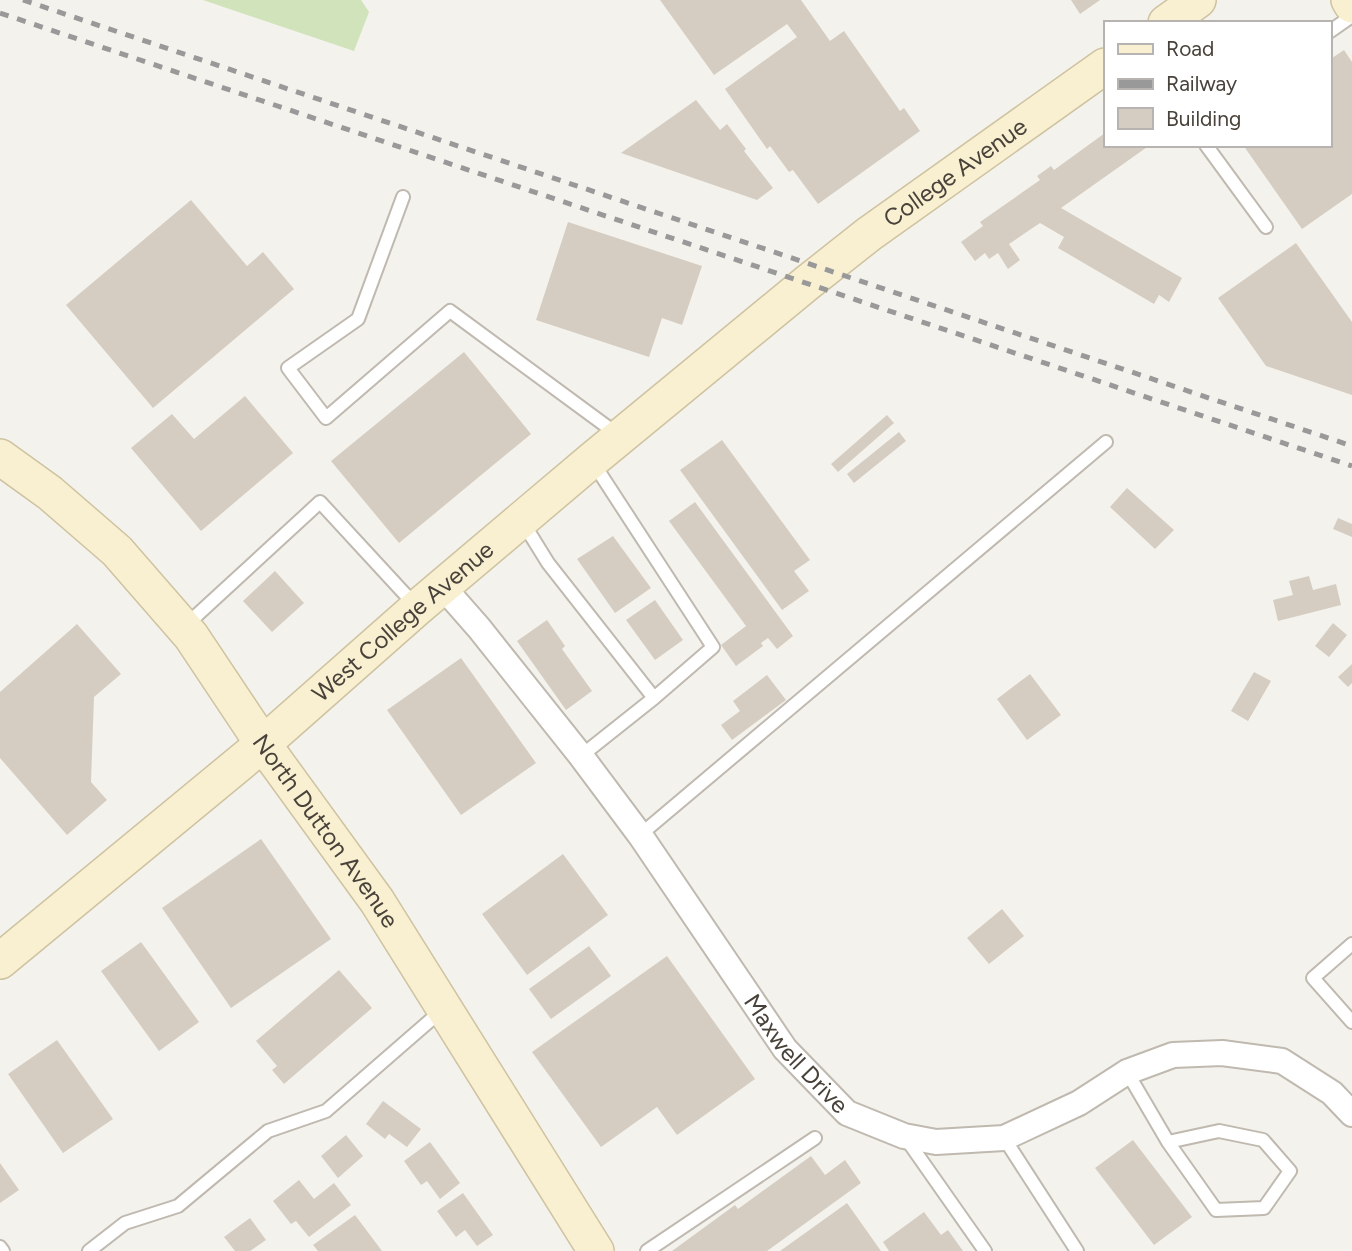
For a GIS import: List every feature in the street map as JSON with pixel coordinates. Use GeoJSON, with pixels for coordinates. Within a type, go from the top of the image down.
{"type":"FeatureCollection","features":[{"type":"Feature","properties":{"kind":"main road"},"geometry":{"type":"LineString","coordinates":[[1169,21],[1198,0]]}},
{"type":"Feature","properties":{"kind":"main road"},"geometry":{"type":"LineString","coordinates":[[1349,0],[1352,5]]}},
{"type":"Feature","properties":{"kind":"main road","name":"College Avenue"},"geometry":{"type":"LineString","coordinates":[[807,283],[869,234],[1104,67]]}},
{"type":"Feature","properties":{"kind":"main road","name":"West College Avenue"},"geometry":{"type":"LineString","coordinates":[[0,961],[263,744],[620,436],[807,283]]}},
{"type":"Feature","properties":{"kind":"main road","name":"North Dutton Avenue"},"geometry":{"type":"LineString","coordinates":[[0,457],[51,493],[117,551],[184,628],[263,744],[377,901],[588,1248]]}},
{"type":"Feature","properties":{"kind":"street","name":"Maxwell Drive"},"geometry":{"type":"LineString","coordinates":[[430,598],[479,628],[640,835],[785,1049],[847,1114],[904,1136],[936,1142],[1004,1138],[1079,1103],[1127,1072],[1173,1055],[1222,1053],[1282,1061],[1332,1093],[1352,1114]]}},
{"type":"Feature","properties":{"kind":"lane"},"geometry":{"type":"LineString","coordinates":[[1331,31],[1352,16]]}},
{"type":"Feature","properties":{"kind":"lane"},"geometry":{"type":"LineString","coordinates":[[1207,147],[1266,227]]}},
{"type":"Feature","properties":{"kind":"lane"},"geometry":{"type":"LineString","coordinates":[[402,197],[358,319],[288,368],[326,418],[450,311],[620,436]]}},
{"type":"Feature","properties":{"kind":"lane"},"geometry":{"type":"LineString","coordinates":[[640,835],[1106,442]]}},
{"type":"Feature","properties":{"kind":"lane"},"geometry":{"type":"LineString","coordinates":[[581,756],[713,647],[592,460]]}},
{"type":"Feature","properties":{"kind":"lane"},"geometry":{"type":"LineString","coordinates":[[184,628],[320,502],[430,598]]}},
{"type":"Feature","properties":{"kind":"lane"},"geometry":{"type":"LineString","coordinates":[[522,520],[548,563],[654,698]]}},
{"type":"Feature","properties":{"kind":"lane"},"geometry":{"type":"LineString","coordinates":[[1352,944],[1313,978],[1352,1022]]}},
{"type":"Feature","properties":{"kind":"lane"},"geometry":{"type":"LineString","coordinates":[[89,1251],[125,1223],[178,1206],[268,1131],[327,1111],[444,1009]]}},
{"type":"Feature","properties":{"kind":"lane"},"geometry":{"type":"LineString","coordinates":[[1127,1072],[1168,1142],[1216,1210],[1264,1208],[1290,1171],[1263,1140],[1219,1131],[1168,1142]]}},
{"type":"Feature","properties":{"kind":"lane"},"geometry":{"type":"LineString","coordinates":[[904,1136],[985,1251]]}},
{"type":"Feature","properties":{"kind":"lane"},"geometry":{"type":"LineString","coordinates":[[647,1251],[815,1138]]}},
{"type":"Feature","properties":{"kind":"lane"},"geometry":{"type":"LineString","coordinates":[[1004,1138],[1077,1251]]}},
{"type":"Feature","properties":{"kind":"lane"},"geometry":{"type":"LineString","coordinates":[[0,1247],[3,1251]]}},
{"type":"Feature","properties":{"kind":"green space"},"geometry":{"type":"Polygon","coordinates":[[[203,0],[361,0],[369,12],[354,51],[203,0]]]}},
{"type":"Feature","properties":{"kind":"building"},"geometry":{"type":"Polygon","coordinates":[[[660,0],[801,0],[830,41],[844,31],[900,111],[904,108],[920,131],[818,204],[793,170],[789,172],[770,146],[767,149],[725,89],[797,37],[787,24],[714,75],[660,0]]]}},
{"type":"Feature","properties":{"kind":"building"},"geometry":{"type":"Polygon","coordinates":[[[1071,0],[1100,0],[1080,14],[1071,0]]]}},
{"type":"Feature","properties":{"kind":"building"},"geometry":{"type":"Polygon","coordinates":[[[1344,50],[1352,62],[1352,194],[1302,229],[1244,147],[1331,147],[1331,59],[1344,50]]]}},
{"type":"Feature","properties":{"kind":"building"},"geometry":{"type":"Polygon","coordinates":[[[696,100],[720,130],[727,124],[773,188],[757,200],[621,153],[696,100]]]}},
{"type":"Feature","properties":{"kind":"building"},"geometry":{"type":"Polygon","coordinates":[[[1104,134],[1104,147],[1147,147],[1061,208],[1182,278],[1169,302],[1159,295],[1154,304],[1058,248],[1064,237],[1040,223],[1009,244],[1020,260],[1008,269],[998,253],[989,259],[985,253],[975,261],[961,242],[983,226],[980,222],[1040,180],[1037,176],[1051,166],[1054,170],[1104,134]]]}},
{"type":"Feature","properties":{"kind":"building"},"geometry":{"type":"Polygon","coordinates":[[[191,200],[247,266],[263,252],[294,289],[153,408],[66,305],[191,200]]]}},
{"type":"Feature","properties":{"kind":"building"},"geometry":{"type":"Polygon","coordinates":[[[568,222],[702,266],[682,325],[662,318],[649,357],[536,320],[568,222]]]}},
{"type":"Feature","properties":{"kind":"building"},"geometry":{"type":"Polygon","coordinates":[[[1296,243],[1352,322],[1352,395],[1266,366],[1218,298],[1296,243]]]}},
{"type":"Feature","properties":{"kind":"building"},"geometry":{"type":"Polygon","coordinates":[[[464,352],[531,434],[399,543],[331,461],[464,352]]]}},
{"type":"Feature","properties":{"kind":"building"},"geometry":{"type":"Polygon","coordinates":[[[245,396],[293,453],[201,531],[131,448],[172,414],[194,439],[245,396]]]}},
{"type":"Feature","properties":{"kind":"building"},"geometry":{"type":"Polygon","coordinates":[[[887,415],[894,423],[838,472],[831,464],[887,415]]]}},
{"type":"Feature","properties":{"kind":"building"},"geometry":{"type":"Polygon","coordinates":[[[899,432],[906,441],[854,483],[847,474],[899,432]]]}},
{"type":"Feature","properties":{"kind":"building"},"geometry":{"type":"Polygon","coordinates":[[[722,440],[810,560],[794,571],[809,591],[782,610],[680,470],[722,440]]]}},
{"type":"Feature","properties":{"kind":"building"},"geometry":{"type":"Polygon","coordinates":[[[1127,488],[1174,530],[1155,549],[1110,507],[1127,488]]]}},
{"type":"Feature","properties":{"kind":"building"},"geometry":{"type":"Polygon","coordinates":[[[695,502],[793,636],[777,649],[768,638],[761,643],[763,646],[736,666],[721,645],[746,626],[669,521],[695,502]]]}},
{"type":"Feature","properties":{"kind":"building"},"geometry":{"type":"Polygon","coordinates":[[[1338,518],[1352,524],[1352,537],[1333,529],[1338,518]]]}},
{"type":"Feature","properties":{"kind":"building"},"geometry":{"type":"Polygon","coordinates":[[[613,536],[651,588],[615,613],[577,559],[613,536]]]}},
{"type":"Feature","properties":{"kind":"building"},"geometry":{"type":"Polygon","coordinates":[[[275,571],[304,603],[272,632],[243,601],[275,571]]]}},
{"type":"Feature","properties":{"kind":"building"},"geometry":{"type":"Polygon","coordinates":[[[1309,576],[1313,590],[1336,584],[1341,605],[1278,621],[1273,600],[1293,595],[1289,581],[1309,576]]]}},
{"type":"Feature","properties":{"kind":"building"},"geometry":{"type":"Polygon","coordinates":[[[655,600],[683,640],[655,660],[626,620],[655,600]]]}},
{"type":"Feature","properties":{"kind":"building"},"geometry":{"type":"Polygon","coordinates":[[[547,620],[565,646],[562,649],[592,691],[566,710],[517,641],[547,620]]]}},
{"type":"Feature","properties":{"kind":"building"},"geometry":{"type":"Polygon","coordinates":[[[1333,623],[1347,635],[1329,657],[1315,646],[1333,623]]]}},
{"type":"Feature","properties":{"kind":"building"},"geometry":{"type":"Polygon","coordinates":[[[77,624],[121,674],[94,697],[91,782],[107,800],[67,835],[0,758],[0,692],[77,624]]]}},
{"type":"Feature","properties":{"kind":"building"},"geometry":{"type":"Polygon","coordinates":[[[461,658],[536,763],[461,815],[387,710],[461,658]]]}},
{"type":"Feature","properties":{"kind":"building"},"geometry":{"type":"Polygon","coordinates":[[[1352,664],[1352,683],[1348,687],[1338,677],[1352,664]]]}},
{"type":"Feature","properties":{"kind":"building"},"geometry":{"type":"Polygon","coordinates":[[[1254,672],[1271,681],[1248,721],[1231,711],[1254,672]]]}},
{"type":"Feature","properties":{"kind":"building"},"geometry":{"type":"Polygon","coordinates":[[[1030,674],[1061,715],[1027,740],[997,699],[1030,674]]]}},
{"type":"Feature","properties":{"kind":"building"},"geometry":{"type":"Polygon","coordinates":[[[767,675],[786,700],[732,740],[721,725],[740,711],[733,701],[767,675]]]}},
{"type":"Feature","properties":{"kind":"building"},"geometry":{"type":"Polygon","coordinates":[[[261,839],[331,939],[231,1008],[162,908],[261,839]]]}},
{"type":"Feature","properties":{"kind":"building"},"geometry":{"type":"Polygon","coordinates":[[[563,854],[608,915],[527,975],[482,914],[563,854]]]}},
{"type":"Feature","properties":{"kind":"building"},"geometry":{"type":"Polygon","coordinates":[[[1002,909],[1024,936],[989,964],[967,938],[1002,909]]]}},
{"type":"Feature","properties":{"kind":"building"},"geometry":{"type":"Polygon","coordinates":[[[141,942],[199,1022],[159,1051],[101,971],[141,942]]]}},
{"type":"Feature","properties":{"kind":"building"},"geometry":{"type":"Polygon","coordinates":[[[589,946],[611,976],[551,1019],[529,989],[589,946]]]}},
{"type":"Feature","properties":{"kind":"building"},"geometry":{"type":"Polygon","coordinates":[[[667,956],[755,1079],[677,1135],[657,1107],[601,1147],[532,1052],[667,956]]]}},
{"type":"Feature","properties":{"kind":"building"},"geometry":{"type":"Polygon","coordinates":[[[339,970],[372,1008],[284,1084],[272,1070],[277,1066],[256,1041],[339,970]]]}},
{"type":"Feature","properties":{"kind":"building"},"geometry":{"type":"Polygon","coordinates":[[[57,1040],[113,1119],[63,1153],[8,1074],[57,1040]]]}},
{"type":"Feature","properties":{"kind":"building"},"geometry":{"type":"Polygon","coordinates":[[[383,1101],[421,1129],[407,1147],[389,1134],[385,1139],[366,1124],[383,1101]]]}},
{"type":"Feature","properties":{"kind":"building"},"geometry":{"type":"Polygon","coordinates":[[[346,1135],[363,1156],[338,1178],[321,1156],[346,1135]]]}},
{"type":"Feature","properties":{"kind":"building"},"geometry":{"type":"Polygon","coordinates":[[[1133,1140],[1192,1217],[1154,1245],[1095,1168],[1133,1140]]]}},
{"type":"Feature","properties":{"kind":"building"},"geometry":{"type":"Polygon","coordinates":[[[430,1142],[460,1183],[440,1199],[427,1181],[421,1185],[404,1161],[430,1142]]]}},
{"type":"Feature","properties":{"kind":"building"},"geometry":{"type":"Polygon","coordinates":[[[811,1156],[825,1175],[845,1160],[861,1183],[767,1251],[672,1251],[735,1205],[738,1209],[811,1156]]]}},
{"type":"Feature","properties":{"kind":"building"},"geometry":{"type":"Polygon","coordinates":[[[0,1163],[19,1190],[0,1203],[0,1163]]]}},
{"type":"Feature","properties":{"kind":"building"},"geometry":{"type":"Polygon","coordinates":[[[299,1180],[314,1199],[334,1183],[351,1205],[309,1237],[296,1221],[291,1224],[273,1201],[299,1180]]]}},
{"type":"Feature","properties":{"kind":"building"},"geometry":{"type":"Polygon","coordinates":[[[463,1193],[493,1235],[477,1246],[465,1230],[456,1237],[437,1211],[463,1193]]]}},
{"type":"Feature","properties":{"kind":"building"},"geometry":{"type":"Polygon","coordinates":[[[847,1203],[881,1251],[780,1251],[847,1203]]]}},
{"type":"Feature","properties":{"kind":"building"},"geometry":{"type":"Polygon","coordinates":[[[924,1212],[941,1235],[948,1230],[963,1251],[889,1251],[883,1242],[924,1212]]]}},
{"type":"Feature","properties":{"kind":"building"},"geometry":{"type":"Polygon","coordinates":[[[355,1215],[382,1251],[318,1251],[313,1245],[355,1215]]]}},
{"type":"Feature","properties":{"kind":"building"},"geometry":{"type":"Polygon","coordinates":[[[250,1218],[266,1240],[250,1251],[235,1251],[224,1237],[250,1218]]]}},
{"type":"Feature","properties":{"kind":"railway"},"geometry":{"type":"LineString","coordinates":[[23,0],[1352,446]]}},
{"type":"Feature","properties":{"kind":"railway"},"geometry":{"type":"LineString","coordinates":[[0,13],[1352,466]]}}]}
